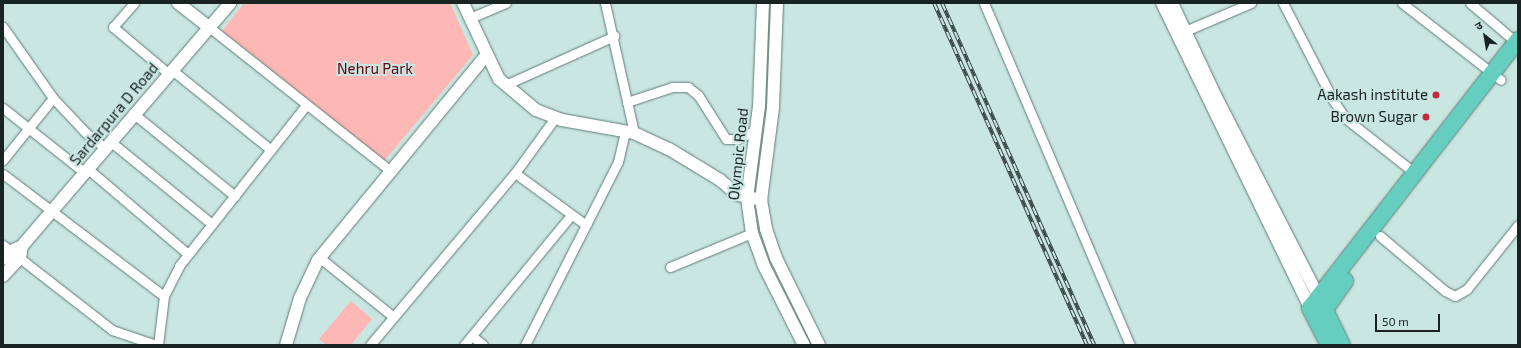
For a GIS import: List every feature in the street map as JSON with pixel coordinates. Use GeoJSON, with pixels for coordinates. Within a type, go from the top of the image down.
{"type":"FeatureCollection","features":[{"type":"Feature","properties":{"kind":"highway"},"geometry":{"type":"LineString","coordinates":[[1318,309],[1380,236],[1497,77],[1517,41]]}},
{"type":"Feature","properties":{"kind":"highway"},"geometry":{"type":"LineString","coordinates":[[1318,309],[1416,174],[1497,77],[1518,58]]}},
{"type":"Feature","properties":{"kind":"highway"},"geometry":{"type":"LineString","coordinates":[[1318,309],[1329,345]]}},
{"type":"Feature","properties":{"kind":"highway"},"geometry":{"type":"LineString","coordinates":[[1318,309],[1342,345]]}},
{"type":"Feature","properties":{"kind":"street"},"geometry":{"type":"LineString","coordinates":[[134,3],[113,27],[271,150]]}},
{"type":"Feature","properties":{"kind":"street"},"geometry":{"type":"LineString","coordinates":[[178,3],[392,172]]}},
{"type":"Feature","properties":{"kind":"street","name":"Sardarpura D Road"},"geometry":{"type":"LineString","coordinates":[[3,276],[12,252],[51,212],[230,3]]}},
{"type":"Feature","properties":{"kind":"street"},"geometry":{"type":"LineString","coordinates":[[463,3],[499,79],[536,110],[555,118],[630,133],[669,149],[720,180],[738,195],[761,200]]}},
{"type":"Feature","properties":{"kind":"street"},"geometry":{"type":"LineString","coordinates":[[470,18],[506,3]]}},
{"type":"Feature","properties":{"kind":"street"},"geometry":{"type":"LineString","coordinates":[[525,345],[618,162],[630,133],[628,102],[614,36],[605,3]]}},
{"type":"Feature","properties":{"kind":"street","name":"Olympic Road"},"geometry":{"type":"LineString","coordinates":[[763,3],[759,106],[754,132],[747,198],[752,233],[763,264],[804,345]]}},
{"type":"Feature","properties":{"kind":"street","name":"Olympic Road"},"geometry":{"type":"LineString","coordinates":[[777,3],[773,108],[761,200],[766,229],[776,258],[819,345]]}},
{"type":"Feature","properties":{"kind":"street"},"geometry":{"type":"LineString","coordinates":[[984,3],[1130,345]]}},
{"type":"Feature","properties":{"kind":"street"},"geometry":{"type":"LineString","coordinates":[[1162,3],[1318,309]]}},
{"type":"Feature","properties":{"kind":"street"},"geometry":{"type":"LineString","coordinates":[[1172,3],[1290,246],[1318,309]]}},
{"type":"Feature","properties":{"kind":"street"},"geometry":{"type":"LineString","coordinates":[[1185,31],[1251,3]]}},
{"type":"Feature","properties":{"kind":"street"},"geometry":{"type":"LineString","coordinates":[[1283,3],[1333,100],[1345,118],[1416,174]]}},
{"type":"Feature","properties":{"kind":"street"},"geometry":{"type":"LineString","coordinates":[[1402,3],[1497,77]]}},
{"type":"Feature","properties":{"kind":"street"},"geometry":{"type":"LineString","coordinates":[[1470,3],[1517,41]]}},
{"type":"Feature","properties":{"kind":"street"},"geometry":{"type":"LineString","coordinates":[[3,27],[53,98],[86,133],[108,145],[212,224]]}},
{"type":"Feature","properties":{"kind":"street"},"geometry":{"type":"LineString","coordinates":[[505,85],[614,36]]}},
{"type":"Feature","properties":{"kind":"street"},"geometry":{"type":"LineString","coordinates":[[286,345],[300,298],[320,258],[488,54]]}},
{"type":"Feature","properties":{"kind":"street"},"geometry":{"type":"LineString","coordinates":[[628,102],[672,87],[688,87],[698,95],[726,139],[738,139],[754,132]]}},
{"type":"Feature","properties":{"kind":"street"},"geometry":{"type":"LineString","coordinates":[[3,160],[53,98]]}},
{"type":"Feature","properties":{"kind":"street"},"geometry":{"type":"LineString","coordinates":[[12,252],[112,330],[157,345],[164,296],[179,266],[306,105]]}},
{"type":"Feature","properties":{"kind":"street"},"geometry":{"type":"LineString","coordinates":[[3,108],[86,171],[188,254]]}},
{"type":"Feature","properties":{"kind":"street"},"geometry":{"type":"LineString","coordinates":[[134,114],[235,196]]}},
{"type":"Feature","properties":{"kind":"street"},"geometry":{"type":"LineString","coordinates":[[370,345],[515,173],[555,118]]}},
{"type":"Feature","properties":{"kind":"street"},"geometry":{"type":"LineString","coordinates":[[515,173],[586,225]]}},
{"type":"Feature","properties":{"kind":"street"},"geometry":{"type":"LineString","coordinates":[[3,174],[51,212],[62,217],[164,296]]}},
{"type":"Feature","properties":{"kind":"street"},"geometry":{"type":"LineString","coordinates":[[464,345],[571,215]]}},
{"type":"Feature","properties":{"kind":"street"},"geometry":{"type":"LineString","coordinates":[[1380,236],[1444,291],[1455,296],[1467,289],[1518,225]]}},
{"type":"Feature","properties":{"kind":"street"},"geometry":{"type":"LineString","coordinates":[[670,267],[752,233]]}},
{"type":"Feature","properties":{"kind":"street"},"geometry":{"type":"LineString","coordinates":[[320,258],[390,314]]}},
{"type":"Feature","properties":{"kind":"street"},"geometry":{"type":"LineString","coordinates":[[472,336],[483,345]]}},
{"type":"Feature","properties":{"kind":"green space","name":"Nehru Park"},"geometry":{"type":"Polygon","coordinates":[[[244,3],[450,3],[473,55],[384,161],[222,31],[244,3]]]}},
{"type":"Feature","properties":{"kind":"green space"},"geometry":{"type":"Polygon","coordinates":[[[351,301],[372,319],[351,345],[326,345],[319,339],[351,301]]]}},
{"type":"Feature","properties":{"kind":"railway"},"geometry":{"type":"LineString","coordinates":[[934,3],[1087,345]]}},
{"type":"Feature","properties":{"kind":"railway"},"geometry":{"type":"LineString","coordinates":[[942,3],[1094,345]]}},
{"type":"Feature","properties":{"kind":"place","name":"Aakash institute"},"geometry":{"type":"Point","coordinates":[1436,95]}},
{"type":"Feature","properties":{"kind":"place","name":"Brown Sugar"},"geometry":{"type":"Point","coordinates":[1426,117]}}]}
